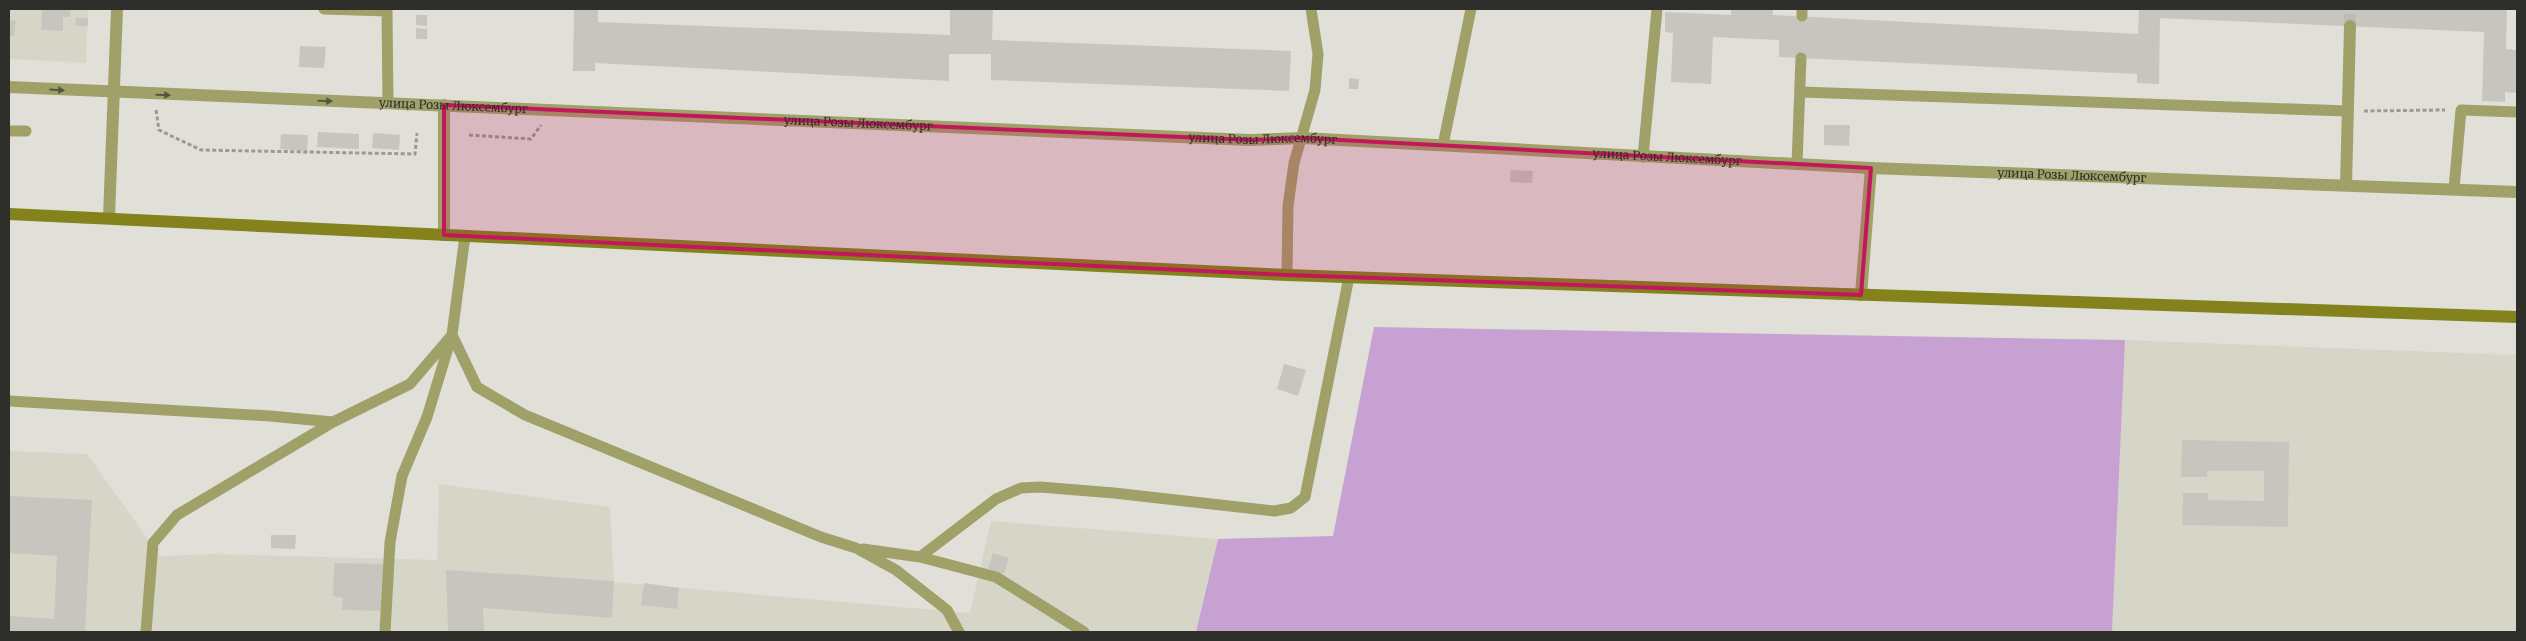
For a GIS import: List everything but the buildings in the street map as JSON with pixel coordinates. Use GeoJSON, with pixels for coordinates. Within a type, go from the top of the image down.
{"type":"FeatureCollection","features":[{"type":"Feature","properties":{"kind":"main road"},"geometry":{"type":"LineString","coordinates":[[9,214],[109,217],[444,235],[1287,275],[2517,317]]}},
{"type":"Feature","properties":{"kind":"street"},"geometry":{"type":"LineString","coordinates":[[109,217],[117,9]]}},
{"type":"Feature","properties":{"kind":"street"},"geometry":{"type":"LineString","coordinates":[[2346,185],[2350,26]]}},
{"type":"Feature","properties":{"kind":"street","name":"улица Розы Люксембург"},"geometry":{"type":"LineString","coordinates":[[9,88],[114,94],[444,105],[1250,140],[1302,138],[1871,168],[2517,192]]}},
{"type":"Feature","properties":{"kind":"street"},"geometry":{"type":"LineString","coordinates":[[444,105],[444,235]]}},
{"type":"Feature","properties":{"kind":"street"},"geometry":{"type":"LineString","coordinates":[[1861,295],[1871,168]]}},
{"type":"Feature","properties":{"kind":"lane"},"geometry":{"type":"LineString","coordinates":[[324,9],[387,11],[388,103]]}},
{"type":"Feature","properties":{"kind":"lane"},"geometry":{"type":"LineString","coordinates":[[1287,275],[1288,206],[1294,163],[1315,90],[1318,54],[1312,9]]}},
{"type":"Feature","properties":{"kind":"lane"},"geometry":{"type":"LineString","coordinates":[[1443,145],[1471,9]]}},
{"type":"Feature","properties":{"kind":"lane"},"geometry":{"type":"LineString","coordinates":[[1643,157],[1657,9]]}},
{"type":"Feature","properties":{"kind":"lane"},"geometry":{"type":"LineString","coordinates":[[1797,164],[1801,58]]}},
{"type":"Feature","properties":{"kind":"lane"},"geometry":{"type":"LineString","coordinates":[[1800,92],[2348,111]]}},
{"type":"Feature","properties":{"kind":"lane"},"geometry":{"type":"LineString","coordinates":[[2454,189],[2461,110],[2517,112]]}},
{"type":"Feature","properties":{"kind":"lane"},"geometry":{"type":"LineString","coordinates":[[9,131],[26,131]]}},
{"type":"Feature","properties":{"kind":"lane"},"geometry":{"type":"LineString","coordinates":[[385,632],[390,542],[402,476],[427,417],[452,335],[465,236]]}},
{"type":"Feature","properties":{"kind":"lane"},"geometry":{"type":"LineString","coordinates":[[920,557],[996,499],[1022,488],[1040,487],[1114,493],[1274,511],[1291,508],[1306,497],[1349,277]]}},
{"type":"Feature","properties":{"kind":"lane"},"geometry":{"type":"LineString","coordinates":[[146,632],[153,542],[177,515],[334,422],[410,384],[452,335]]}},
{"type":"Feature","properties":{"kind":"lane"},"geometry":{"type":"LineString","coordinates":[[452,335],[478,387],[525,415],[821,537],[856,548],[920,557],[996,577],[1084,632]]}},
{"type":"Feature","properties":{"kind":"lane"},"geometry":{"type":"LineString","coordinates":[[9,401],[270,416],[334,422]]}},
{"type":"Feature","properties":{"kind":"lane"},"geometry":{"type":"LineString","coordinates":[[856,548],[896,570],[947,610],[959,632]]}},
{"type":"Feature","properties":{"kind":"path"},"geometry":{"type":"LineString","coordinates":[[156,110],[159,130],[201,150],[416,154],[417,133]]}},
{"type":"Feature","properties":{"kind":"path"},"geometry":{"type":"LineString","coordinates":[[2348,111],[2461,110]]}},
{"type":"Feature","properties":{"kind":"path"},"geometry":{"type":"LineString","coordinates":[[469,135],[531,139],[542,124]]}},
{"type":"Feature","properties":{"kind":"highlighted area"},"geometry":{"type":"Polygon","coordinates":[[[444,105],[1250,140],[1302,138],[1871,168],[1861,295],[1287,275],[444,235],[444,105]]]}},
{"type":"Feature","properties":{"kind":"shaded area"},"geometry":{"type":"Polygon","coordinates":[[[9,9],[88,9],[86,63],[9,59],[9,9]]]}},
{"type":"Feature","properties":{"kind":"shaded area"},"geometry":{"type":"Polygon","coordinates":[[[1374,327],[2125,340],[2112,632],[1196,632],[1218,539],[1333,536],[1374,327]]]}},
{"type":"Feature","properties":{"kind":"shaded area"},"geometry":{"type":"Polygon","coordinates":[[[2125,340],[2517,355],[2517,632],[2112,632],[2125,340]]]}},
{"type":"Feature","properties":{"kind":"shaded area"},"geometry":{"type":"Polygon","coordinates":[[[9,451],[87,454],[160,556],[217,554],[437,560],[439,484],[610,507],[614,582],[970,613],[991,521],[1218,539],[1196,632],[9,632],[9,451]]]}},
{"type":"Feature","properties":{"kind":"tunnel"},"geometry":{"type":"LineString","coordinates":[[2350,9],[2350,26]]}}]}
